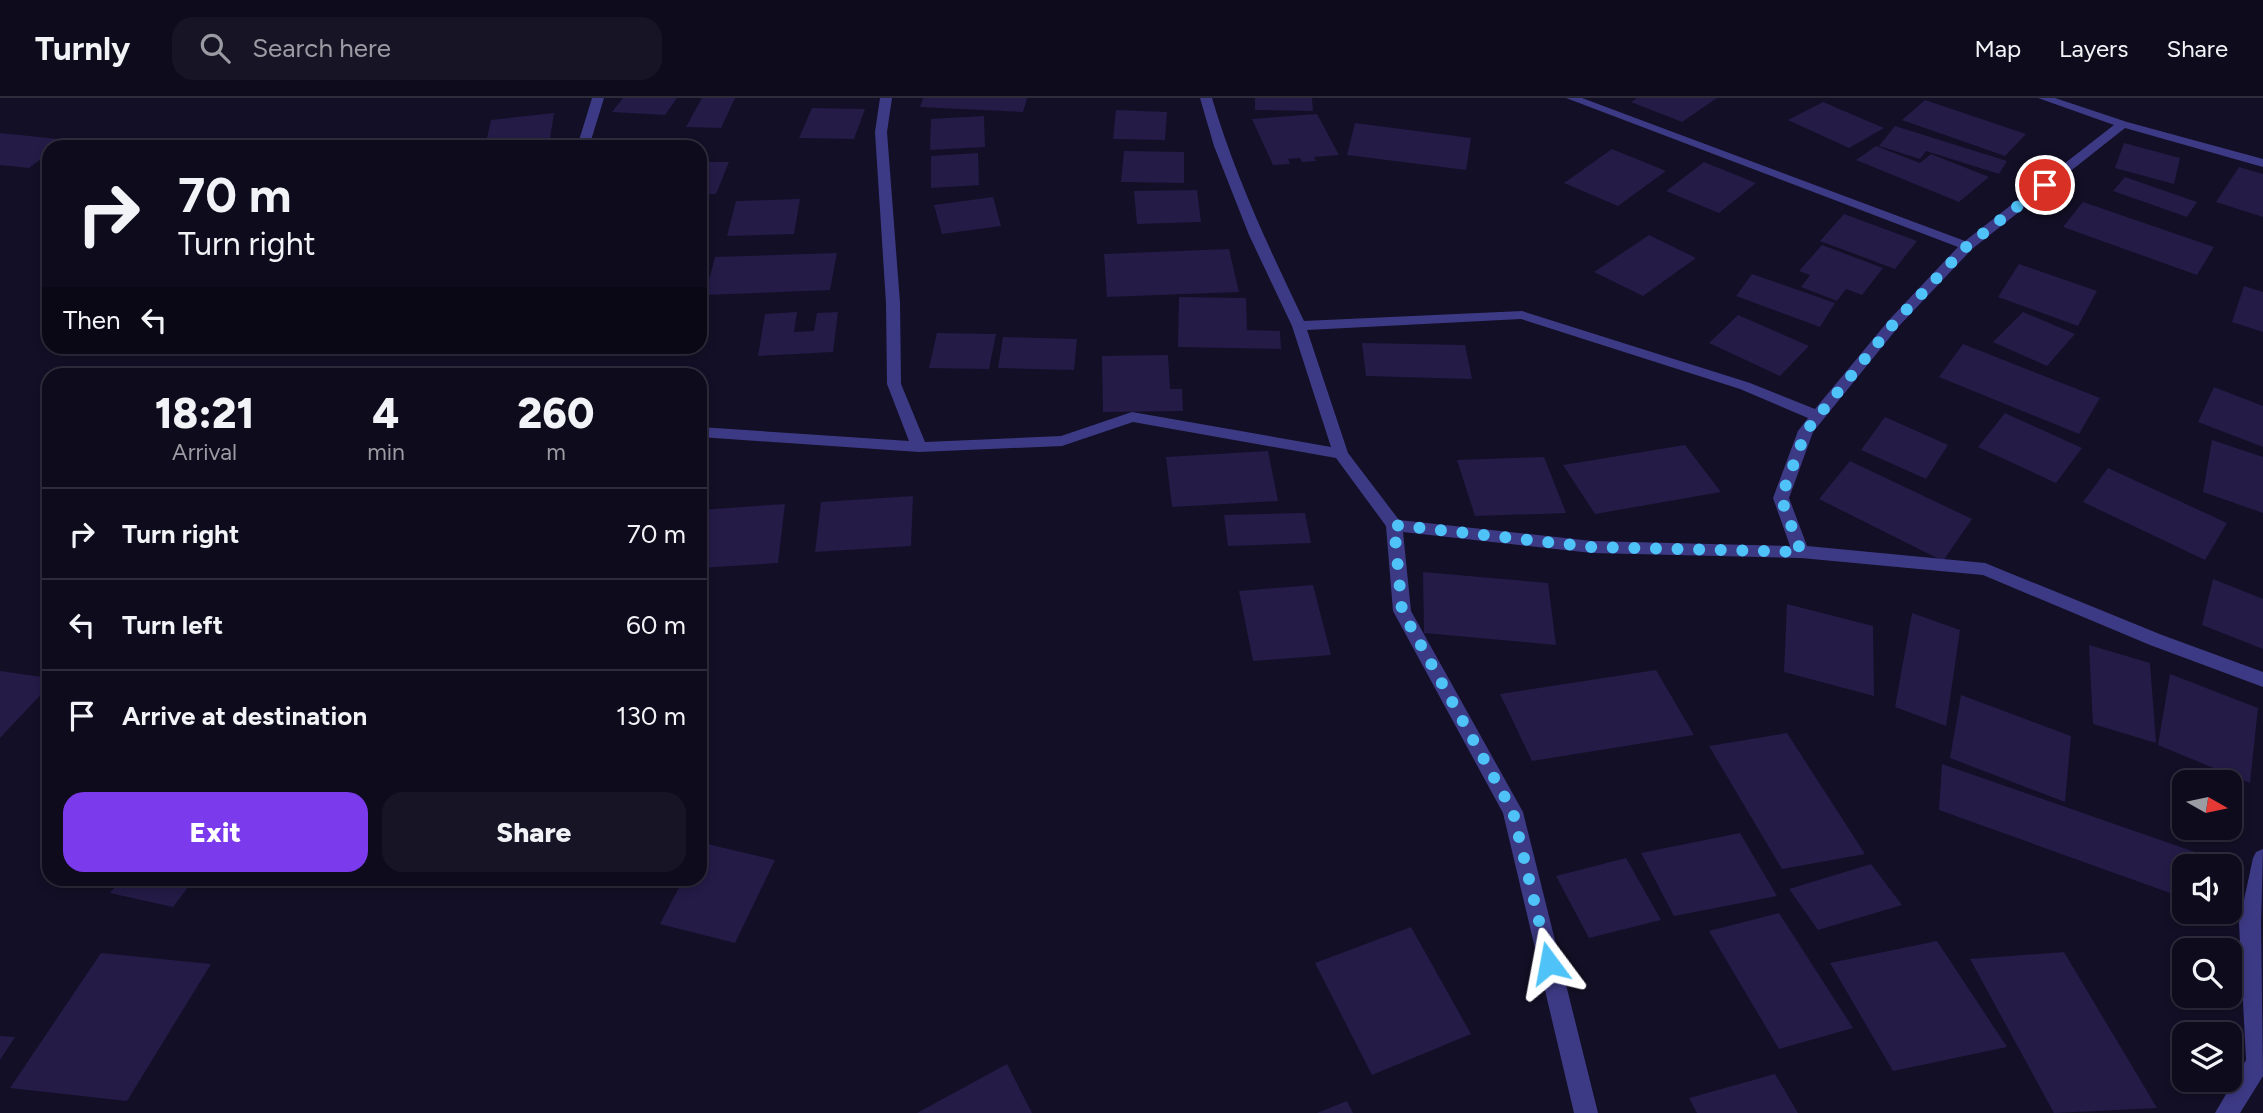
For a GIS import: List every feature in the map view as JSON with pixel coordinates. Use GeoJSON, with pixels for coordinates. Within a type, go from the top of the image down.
{"type":"FeatureCollection","features":[{"type":"Feature","properties":{"kind":"street"},"geometry":{"type":"LineString","coordinates":[[585,140],[597,98]]}},
{"type":"Feature","properties":{"kind":"street"},"geometry":{"type":"LineString","coordinates":[[886,98],[881,132],[893,303],[894,384],[919,447]]}},
{"type":"Feature","properties":{"kind":"street"},"geometry":{"type":"LineString","coordinates":[[1206,98],[1220,146],[1256,234],[1299,326],[1341,454],[1394,525],[1402,611],[1513,812],[1586,1113]]}},
{"type":"Feature","properties":{"kind":"street"},"geometry":{"type":"LineString","coordinates":[[1572,98],[1967,246]]}},
{"type":"Feature","properties":{"kind":"street"},"geometry":{"type":"LineString","coordinates":[[2044,98],[2123,124],[2263,163]]}},
{"type":"Feature","properties":{"kind":"street"},"geometry":{"type":"LineString","coordinates":[[1801,552],[1781,498],[1806,431],[1894,323],[1967,246],[2123,124]]}},
{"type":"Feature","properties":{"kind":"street"},"geometry":{"type":"LineString","coordinates":[[1299,326],[1522,315],[1745,386],[1818,416]]}},
{"type":"Feature","properties":{"kind":"street"},"geometry":{"type":"LineString","coordinates":[[707,432],[919,447],[1062,441],[1132,417],[1341,454]]}},
{"type":"Feature","properties":{"kind":"street"},"geometry":{"type":"LineString","coordinates":[[1394,525],[1592,547],[1801,552],[1985,569],[2156,640],[2263,680]]}},
{"type":"Feature","properties":{"kind":"street"},"geometry":{"type":"LineString","coordinates":[[2227,1113],[2258,1063],[2250,923],[2263,858]]}},
{"type":"Feature","properties":{"kind":"building"},"geometry":{"type":"Polygon","coordinates":[[[623,98],[677,98],[665,115],[612,112],[623,98]]]}},
{"type":"Feature","properties":{"kind":"building"},"geometry":{"type":"Polygon","coordinates":[[[702,98],[735,98],[721,128],[686,127],[702,98]]]}},
{"type":"Feature","properties":{"kind":"building"},"geometry":{"type":"Polygon","coordinates":[[[923,98],[1027,98],[1023,112],[920,107],[923,98]]]}},
{"type":"Feature","properties":{"kind":"building"},"geometry":{"type":"Polygon","coordinates":[[[1255,98],[1312,98],[1313,111],[1255,110],[1255,98]]]}},
{"type":"Feature","properties":{"kind":"building"},"geometry":{"type":"Polygon","coordinates":[[[1637,98],[1717,98],[1682,122],[1631,102],[1637,98]]]}},
{"type":"Feature","properties":{"kind":"building"},"geometry":{"type":"Polygon","coordinates":[[[1925,100],[2026,134],[2005,156],[1902,120],[1925,100]]]}},
{"type":"Feature","properties":{"kind":"building"},"geometry":{"type":"Polygon","coordinates":[[[1823,102],[1884,128],[1849,148],[1788,120],[1823,102]]]}},
{"type":"Feature","properties":{"kind":"building"},"geometry":{"type":"Polygon","coordinates":[[[812,108],[865,109],[854,139],[799,138],[812,108]]]}},
{"type":"Feature","properties":{"kind":"building"},"geometry":{"type":"Polygon","coordinates":[[[1116,110],[1167,112],[1165,140],[1113,139],[1116,110]]]}},
{"type":"Feature","properties":{"kind":"building"},"geometry":{"type":"Polygon","coordinates":[[[554,113],[550,140],[487,140],[491,120],[554,113]]]}},
{"type":"Feature","properties":{"kind":"building"},"geometry":{"type":"Polygon","coordinates":[[[1317,114],[1339,155],[1314,157],[1316,161],[1288,159],[1290,164],[1273,165],[1252,119],[1317,114]]]}},
{"type":"Feature","properties":{"kind":"building"},"geometry":{"type":"Polygon","coordinates":[[[984,116],[985,147],[930,150],[931,119],[984,116]]]}},
{"type":"Feature","properties":{"kind":"building"},"geometry":{"type":"Polygon","coordinates":[[[1355,123],[1471,138],[1466,170],[1347,155],[1355,123]]]}},
{"type":"Feature","properties":{"kind":"building"},"geometry":{"type":"Polygon","coordinates":[[[1895,126],[2007,161],[1999,174],[1926,151],[1920,159],[1879,146],[1895,126]]]}},
{"type":"Feature","properties":{"kind":"building"},"geometry":{"type":"Polygon","coordinates":[[[0,133],[68,140],[42,140],[42,159],[29,168],[0,165],[0,133]]]}},
{"type":"Feature","properties":{"kind":"building"},"geometry":{"type":"Polygon","coordinates":[[[2124,143],[2180,158],[2174,184],[2115,168],[2124,143]]]}},
{"type":"Feature","properties":{"kind":"building"},"geometry":{"type":"Polygon","coordinates":[[[1876,146],[1920,163],[1931,154],[1989,177],[1959,202],[1856,160],[1876,146]]]}},
{"type":"Feature","properties":{"kind":"building"},"geometry":{"type":"Polygon","coordinates":[[[1612,149],[1666,171],[1618,206],[1564,183],[1612,149]]]}},
{"type":"Feature","properties":{"kind":"building"},"geometry":{"type":"Polygon","coordinates":[[[1124,151],[1184,152],[1184,183],[1121,182],[1124,151]]]}},
{"type":"Feature","properties":{"kind":"building"},"geometry":{"type":"Polygon","coordinates":[[[978,153],[979,185],[931,188],[931,156],[978,153]]]}},
{"type":"Feature","properties":{"kind":"building"},"geometry":{"type":"Polygon","coordinates":[[[707,162],[729,162],[716,194],[707,194],[707,162]]]}},
{"type":"Feature","properties":{"kind":"building"},"geometry":{"type":"Polygon","coordinates":[[[1704,162],[1756,183],[1719,213],[1666,191],[1704,162]]]}},
{"type":"Feature","properties":{"kind":"building"},"geometry":{"type":"Polygon","coordinates":[[[2239,167],[2263,174],[2263,217],[2216,202],[2239,167]]]}},
{"type":"Feature","properties":{"kind":"building"},"geometry":{"type":"Polygon","coordinates":[[[2125,177],[2197,202],[2187,217],[2113,191],[2125,177]]]}},
{"type":"Feature","properties":{"kind":"building"},"geometry":{"type":"Polygon","coordinates":[[[1197,190],[1201,222],[1137,224],[1134,191],[1197,190]]]}},
{"type":"Feature","properties":{"kind":"building"},"geometry":{"type":"Polygon","coordinates":[[[993,197],[1001,226],[942,234],[934,205],[993,197]]]}},
{"type":"Feature","properties":{"kind":"building"},"geometry":{"type":"Polygon","coordinates":[[[800,199],[794,234],[727,236],[736,201],[800,199]]]}},
{"type":"Feature","properties":{"kind":"building"},"geometry":{"type":"Polygon","coordinates":[[[2083,202],[2214,247],[2197,275],[2063,227],[2083,202]]]}},
{"type":"Feature","properties":{"kind":"building"},"geometry":{"type":"Polygon","coordinates":[[[1844,214],[1917,241],[1895,269],[1820,241],[1844,214]]]}},
{"type":"Feature","properties":{"kind":"building"},"geometry":{"type":"Polygon","coordinates":[[[1649,235],[1696,258],[1643,296],[1594,272],[1649,235]]]}},
{"type":"Feature","properties":{"kind":"building"},"geometry":{"type":"Polygon","coordinates":[[[1822,245],[1883,268],[1862,295],[1846,289],[1837,301],[1801,287],[1810,275],[1799,271],[1822,245]]]}},
{"type":"Feature","properties":{"kind":"building"},"geometry":{"type":"Polygon","coordinates":[[[1229,249],[1239,292],[1107,297],[1104,254],[1229,249]]]}},
{"type":"Feature","properties":{"kind":"building"},"geometry":{"type":"Polygon","coordinates":[[[837,253],[830,290],[707,295],[715,257],[837,253]]]}},
{"type":"Feature","properties":{"kind":"building"},"geometry":{"type":"Polygon","coordinates":[[[2019,264],[2097,291],[2078,326],[1998,297],[2019,264]]]}},
{"type":"Feature","properties":{"kind":"building"},"geometry":{"type":"Polygon","coordinates":[[[1752,274],[1835,303],[1820,327],[1736,296],[1752,274]]]}},
{"type":"Feature","properties":{"kind":"building"},"geometry":{"type":"Polygon","coordinates":[[[2244,286],[2263,292],[2263,332],[2232,322],[2244,286]]]}},
{"type":"Feature","properties":{"kind":"building"},"geometry":{"type":"Polygon","coordinates":[[[1179,297],[1246,298],[1247,330],[1280,331],[1281,349],[1178,347],[1179,297]]]}},
{"type":"Feature","properties":{"kind":"building"},"geometry":{"type":"Polygon","coordinates":[[[797,312],[794,332],[814,331],[817,313],[838,312],[833,352],[758,356],[765,314],[797,312]]]}},
{"type":"Feature","properties":{"kind":"building"},"geometry":{"type":"Polygon","coordinates":[[[2023,312],[2075,334],[2047,366],[1993,342],[2023,312]]]}},
{"type":"Feature","properties":{"kind":"building"},"geometry":{"type":"Polygon","coordinates":[[[1738,315],[1809,346],[1780,376],[1709,343],[1738,315]]]}},
{"type":"Feature","properties":{"kind":"building"},"geometry":{"type":"Polygon","coordinates":[[[937,333],[996,334],[989,369],[929,368],[937,333]]]}},
{"type":"Feature","properties":{"kind":"building"},"geometry":{"type":"Polygon","coordinates":[[[1003,337],[1077,339],[1074,370],[998,368],[1003,337]]]}},
{"type":"Feature","properties":{"kind":"building"},"geometry":{"type":"Polygon","coordinates":[[[1362,343],[1465,345],[1472,379],[1366,376],[1362,343]]]}},
{"type":"Feature","properties":{"kind":"building"},"geometry":{"type":"Polygon","coordinates":[[[1963,344],[2100,398],[2079,434],[1939,377],[1963,344]]]}},
{"type":"Feature","properties":{"kind":"building"},"geometry":{"type":"Polygon","coordinates":[[[1168,355],[1170,389],[1182,389],[1183,411],[1103,412],[1102,356],[1168,355]]]}},
{"type":"Feature","properties":{"kind":"building"},"geometry":{"type":"Polygon","coordinates":[[[2214,387],[2263,406],[2263,447],[2198,422],[2214,387]]]}},
{"type":"Feature","properties":{"kind":"building"},"geometry":{"type":"Polygon","coordinates":[[[2005,413],[2082,448],[2056,483],[1978,447],[2005,413]]]}},
{"type":"Feature","properties":{"kind":"building"},"geometry":{"type":"Polygon","coordinates":[[[1885,417],[1948,445],[1926,479],[1861,450],[1885,417]]]}},
{"type":"Feature","properties":{"kind":"building"},"geometry":{"type":"Polygon","coordinates":[[[2212,440],[2263,457],[2263,513],[2203,492],[2212,440]]]}},
{"type":"Feature","properties":{"kind":"building"},"geometry":{"type":"Polygon","coordinates":[[[1685,445],[1721,492],[1595,514],[1563,465],[1685,445]]]}},
{"type":"Feature","properties":{"kind":"building"},"geometry":{"type":"Polygon","coordinates":[[[1268,451],[1278,501],[1172,507],[1166,457],[1268,451]]]}},
{"type":"Feature","properties":{"kind":"building"},"geometry":{"type":"Polygon","coordinates":[[[1544,457],[1566,513],[1475,516],[1457,460],[1544,457]]]}},
{"type":"Feature","properties":{"kind":"building"},"geometry":{"type":"Polygon","coordinates":[[[1850,461],[1972,519],[1943,561],[1819,499],[1850,461]]]}},
{"type":"Feature","properties":{"kind":"building"},"geometry":{"type":"Polygon","coordinates":[[[2108,468],[2227,523],[2205,560],[2083,502],[2108,468]]]}},
{"type":"Feature","properties":{"kind":"building"},"geometry":{"type":"Polygon","coordinates":[[[913,496],[911,546],[815,552],[821,502],[913,496]]]}},
{"type":"Feature","properties":{"kind":"building"},"geometry":{"type":"Polygon","coordinates":[[[785,504],[778,563],[707,568],[707,510],[785,504]]]}},
{"type":"Feature","properties":{"kind":"building"},"geometry":{"type":"Polygon","coordinates":[[[1305,513],[1311,543],[1228,546],[1224,515],[1305,513]]]}},
{"type":"Feature","properties":{"kind":"building"},"geometry":{"type":"Polygon","coordinates":[[[1423,572],[1548,583],[1556,645],[1424,633],[1423,572]]]}},
{"type":"Feature","properties":{"kind":"building"},"geometry":{"type":"Polygon","coordinates":[[[2213,579],[2263,599],[2263,649],[2202,625],[2213,579]]]}},
{"type":"Feature","properties":{"kind":"building"},"geometry":{"type":"Polygon","coordinates":[[[1313,585],[1331,655],[1253,661],[1239,591],[1313,585]]]}},
{"type":"Feature","properties":{"kind":"building"},"geometry":{"type":"Polygon","coordinates":[[[1787,604],[1873,626],[1874,696],[1784,672],[1787,604]]]}},
{"type":"Feature","properties":{"kind":"building"},"geometry":{"type":"Polygon","coordinates":[[[1912,613],[1960,630],[1946,726],[1895,707],[1912,613]]]}},
{"type":"Feature","properties":{"kind":"building"},"geometry":{"type":"Polygon","coordinates":[[[2089,645],[2150,663],[2156,743],[2093,724],[2089,645]]]}},
{"type":"Feature","properties":{"kind":"building"},"geometry":{"type":"Polygon","coordinates":[[[1656,670],[1694,735],[1532,761],[1500,694],[1656,670]]]}},
{"type":"Feature","properties":{"kind":"building"},"geometry":{"type":"Polygon","coordinates":[[[0,671],[42,677],[42,693],[0,738],[0,671]]]}},
{"type":"Feature","properties":{"kind":"building"},"geometry":{"type":"Polygon","coordinates":[[[2170,674],[2258,708],[2250,783],[2242,780],[2242,770],[2219,770],[2158,745],[2170,674]]]}},
{"type":"Feature","properties":{"kind":"building"},"geometry":{"type":"Polygon","coordinates":[[[1961,695],[2071,736],[2065,802],[1950,758],[1961,695]]]}},
{"type":"Feature","properties":{"kind":"building"},"geometry":{"type":"Polygon","coordinates":[[[1787,733],[1865,854],[1782,869],[1709,746],[1787,733]]]}},
{"type":"Feature","properties":{"kind":"building"},"geometry":{"type":"Polygon","coordinates":[[[1942,764],[2201,854],[2172,854],[2172,894],[1939,810],[1942,764]]]}},
{"type":"Feature","properties":{"kind":"building"},"geometry":{"type":"Polygon","coordinates":[[[1740,833],[1777,896],[1674,916],[1641,853],[1740,833]]]}},
{"type":"Feature","properties":{"kind":"building"},"geometry":{"type":"Polygon","coordinates":[[[707,844],[775,860],[735,943],[660,924],[680,886],[707,886],[707,844]]]}},
{"type":"Feature","properties":{"kind":"building"},"geometry":{"type":"Polygon","coordinates":[[[1626,858],[1661,920],[1589,938],[1556,876],[1626,858]]]}},
{"type":"Feature","properties":{"kind":"building"},"geometry":{"type":"Polygon","coordinates":[[[1871,864],[1902,905],[1818,930],[1789,889],[1871,864]]]}},
{"type":"Feature","properties":{"kind":"building"},"geometry":{"type":"Polygon","coordinates":[[[116,886],[189,886],[173,907],[110,893],[116,886]]]}},
{"type":"Feature","properties":{"kind":"building"},"geometry":{"type":"Polygon","coordinates":[[[1779,913],[1853,1028],[1779,1049],[1709,931],[1779,913]]]}},
{"type":"Feature","properties":{"kind":"building"},"geometry":{"type":"Polygon","coordinates":[[[1411,927],[1471,1034],[1372,1075],[1315,963],[1411,927]]]}},
{"type":"Feature","properties":{"kind":"building"},"geometry":{"type":"Polygon","coordinates":[[[1937,941],[2007,1047],[1893,1071],[1830,963],[1937,941]]]}},
{"type":"Feature","properties":{"kind":"building"},"geometry":{"type":"Polygon","coordinates":[[[2064,952],[2157,1108],[2054,1113],[1970,959],[2064,952]]]}},
{"type":"Feature","properties":{"kind":"building"},"geometry":{"type":"Polygon","coordinates":[[[101,953],[211,964],[127,1101],[10,1088],[101,953]]]}},
{"type":"Feature","properties":{"kind":"building"},"geometry":{"type":"Polygon","coordinates":[[[0,1036],[15,1037],[0,1060],[0,1036]]]}},
{"type":"Feature","properties":{"kind":"building"},"geometry":{"type":"Polygon","coordinates":[[[1007,1064],[1032,1113],[917,1113],[1007,1064]]]}},
{"type":"Feature","properties":{"kind":"building"},"geometry":{"type":"Polygon","coordinates":[[[1775,1074],[1798,1113],[1697,1113],[1689,1098],[1775,1074]]]}},
{"type":"Feature","properties":{"kind":"building"},"geometry":{"type":"Polygon","coordinates":[[[1347,1101],[1353,1113],[1317,1113],[1347,1101]]]}},
{"type":"Feature","properties":{"kind":"route"},"geometry":{"type":"LineString","coordinates":[[1549,963],[1513,812],[1402,611],[1394,525],[1592,547],[1801,552],[1781,498],[1806,431],[1894,323],[1967,246],[2045,185]]}}]}
